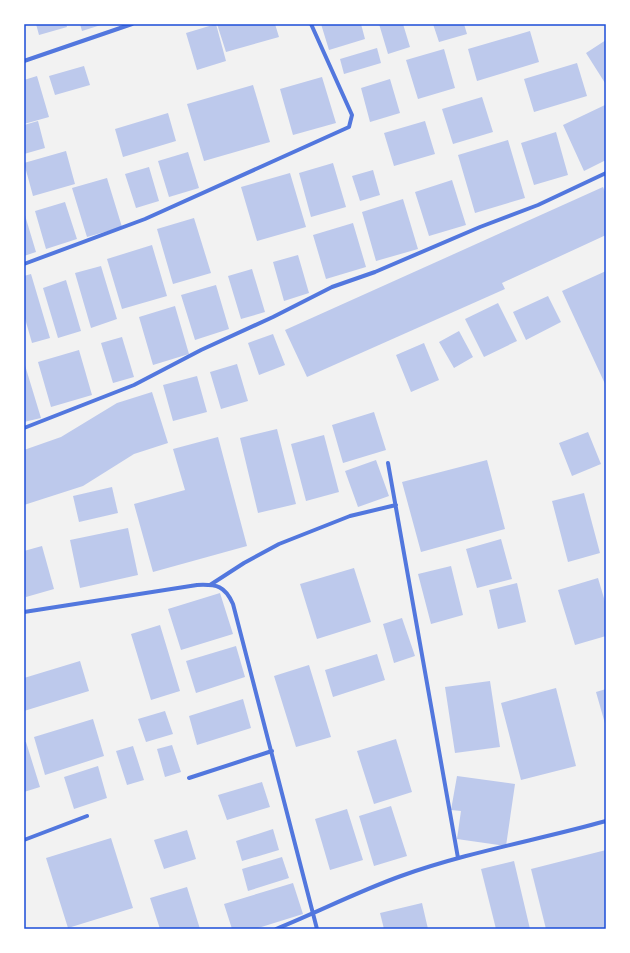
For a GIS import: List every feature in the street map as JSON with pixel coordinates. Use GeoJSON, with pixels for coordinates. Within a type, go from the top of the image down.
{"type":"FeatureCollection","features":[{"type":"Feature","properties":{"kind":"street"},"geometry":{"type":"LineString","coordinates":[[24,61],[132,24]]}},
{"type":"Feature","properties":{"kind":"street"},"geometry":{"type":"LineString","coordinates":[[24,264],[145,219],[349,127],[352,115],[311,24]]}},
{"type":"Feature","properties":{"kind":"street"},"geometry":{"type":"LineString","coordinates":[[24,428],[134,385],[201,350],[332,287],[375,272],[480,227],[550,200],[606,173]]}},
{"type":"Feature","properties":{"kind":"street"},"geometry":{"type":"LineString","coordinates":[[388,463],[458,858]]}},
{"type":"Feature","properties":{"kind":"street"},"geometry":{"type":"LineString","coordinates":[[24,612],[210,585],[244,563],[279,544],[350,516],[396,505]]}},
{"type":"Feature","properties":{"kind":"street"},"geometry":{"type":"LineString","coordinates":[[210,585],[222,589],[229,596],[233,604],[314,912],[317,929]]}},
{"type":"Feature","properties":{"kind":"street"},"geometry":{"type":"LineString","coordinates":[[189,778],[272,751]]}},
{"type":"Feature","properties":{"kind":"street"},"geometry":{"type":"LineString","coordinates":[[24,840],[87,816]]}},
{"type":"Feature","properties":{"kind":"street"},"geometry":{"type":"LineString","coordinates":[[276,929],[401,876],[458,858],[548,838],[606,821]]}},
{"type":"Feature","properties":{"kind":"building"},"geometry":{"type":"Polygon","coordinates":[[[36,24],[66,24],[67,27],[39,35],[36,24]]]}},
{"type":"Feature","properties":{"kind":"building"},"geometry":{"type":"Polygon","coordinates":[[[80,24],[104,24],[82,31],[80,24]]]}},
{"type":"Feature","properties":{"kind":"building"},"geometry":{"type":"Polygon","coordinates":[[[216,24],[226,61],[197,70],[186,33],[216,24]]]}},
{"type":"Feature","properties":{"kind":"building"},"geometry":{"type":"Polygon","coordinates":[[[217,24],[275,24],[279,37],[226,52],[217,24]]]}},
{"type":"Feature","properties":{"kind":"building"},"geometry":{"type":"Polygon","coordinates":[[[321,24],[361,24],[365,39],[329,50],[321,24]]]}},
{"type":"Feature","properties":{"kind":"building"},"geometry":{"type":"Polygon","coordinates":[[[379,24],[403,24],[410,47],[388,54],[379,24]]]}},
{"type":"Feature","properties":{"kind":"building"},"geometry":{"type":"Polygon","coordinates":[[[433,24],[464,24],[467,34],[439,42],[433,24]]]}},
{"type":"Feature","properties":{"kind":"building"},"geometry":{"type":"Polygon","coordinates":[[[530,31],[539,62],[477,81],[468,49],[530,31]]]}},
{"type":"Feature","properties":{"kind":"building"},"geometry":{"type":"Polygon","coordinates":[[[606,40],[606,82],[605,83],[586,53],[606,40]]]}},
{"type":"Feature","properties":{"kind":"building"},"geometry":{"type":"Polygon","coordinates":[[[377,48],[381,63],[344,74],[340,59],[377,48]]]}},
{"type":"Feature","properties":{"kind":"building"},"geometry":{"type":"Polygon","coordinates":[[[444,49],[455,88],[418,99],[406,60],[444,49]]]}},
{"type":"Feature","properties":{"kind":"building"},"geometry":{"type":"Polygon","coordinates":[[[577,63],[587,96],[534,112],[524,79],[577,63]]]}},
{"type":"Feature","properties":{"kind":"building"},"geometry":{"type":"Polygon","coordinates":[[[84,66],[90,85],[55,95],[49,76],[84,66]]]}},
{"type":"Feature","properties":{"kind":"building"},"geometry":{"type":"Polygon","coordinates":[[[37,76],[49,117],[24,124],[24,80],[37,76]]]}},
{"type":"Feature","properties":{"kind":"building"},"geometry":{"type":"Polygon","coordinates":[[[322,77],[336,123],[293,135],[280,89],[322,77]]]}},
{"type":"Feature","properties":{"kind":"building"},"geometry":{"type":"Polygon","coordinates":[[[390,79],[400,113],[370,122],[361,88],[390,79]]]}},
{"type":"Feature","properties":{"kind":"building"},"geometry":{"type":"Polygon","coordinates":[[[253,85],[270,142],[204,161],[187,104],[253,85]]]}},
{"type":"Feature","properties":{"kind":"building"},"geometry":{"type":"Polygon","coordinates":[[[482,97],[493,132],[453,144],[442,109],[482,97]]]}},
{"type":"Feature","properties":{"kind":"building"},"geometry":{"type":"Polygon","coordinates":[[[605,105],[606,160],[584,171],[563,125],[605,105]]]}},
{"type":"Feature","properties":{"kind":"building"},"geometry":{"type":"Polygon","coordinates":[[[168,113],[176,141],[123,157],[115,129],[168,113]]]}},
{"type":"Feature","properties":{"kind":"building"},"geometry":{"type":"Polygon","coordinates":[[[38,121],[45,148],[24,154],[24,125],[38,121]]]}},
{"type":"Feature","properties":{"kind":"building"},"geometry":{"type":"Polygon","coordinates":[[[425,121],[435,154],[394,166],[384,133],[425,121]]]}},
{"type":"Feature","properties":{"kind":"building"},"geometry":{"type":"Polygon","coordinates":[[[556,132],[568,175],[534,185],[521,143],[556,132]]]}},
{"type":"Feature","properties":{"kind":"building"},"geometry":{"type":"Polygon","coordinates":[[[508,140],[525,198],[475,213],[458,155],[508,140]]]}},
{"type":"Feature","properties":{"kind":"building"},"geometry":{"type":"Polygon","coordinates":[[[66,151],[75,184],[33,196],[24,163],[66,151]]]}},
{"type":"Feature","properties":{"kind":"building"},"geometry":{"type":"Polygon","coordinates":[[[188,152],[199,188],[169,197],[158,161],[188,152]]]}},
{"type":"Feature","properties":{"kind":"building"},"geometry":{"type":"Polygon","coordinates":[[[333,163],[346,207],[311,217],[299,173],[333,163]]]}},
{"type":"Feature","properties":{"kind":"building"},"geometry":{"type":"Polygon","coordinates":[[[149,167],[159,201],[136,208],[125,174],[149,167]]]}},
{"type":"Feature","properties":{"kind":"building"},"geometry":{"type":"Polygon","coordinates":[[[373,170],[380,195],[360,201],[352,176],[373,170]]]}},
{"type":"Feature","properties":{"kind":"building"},"geometry":{"type":"Polygon","coordinates":[[[290,173],[306,227],[257,241],[241,187],[290,173]]]}},
{"type":"Feature","properties":{"kind":"building"},"geometry":{"type":"Polygon","coordinates":[[[107,178],[122,227],[87,237],[72,188],[107,178]]]}},
{"type":"Feature","properties":{"kind":"building"},"geometry":{"type":"Polygon","coordinates":[[[452,180],[466,225],[429,236],[415,192],[452,180]]]}},
{"type":"Feature","properties":{"kind":"building"},"geometry":{"type":"Polygon","coordinates":[[[603,187],[606,194],[606,235],[502,283],[505,289],[307,377],[285,330],[603,187]]]}},
{"type":"Feature","properties":{"kind":"building"},"geometry":{"type":"Polygon","coordinates":[[[403,199],[418,249],[376,261],[362,212],[403,199]]]}},
{"type":"Feature","properties":{"kind":"building"},"geometry":{"type":"Polygon","coordinates":[[[65,202],[77,239],[46,249],[35,211],[65,202]]]}},
{"type":"Feature","properties":{"kind":"building"},"geometry":{"type":"Polygon","coordinates":[[[24,212],[36,252],[24,256],[24,212]]]}},
{"type":"Feature","properties":{"kind":"building"},"geometry":{"type":"Polygon","coordinates":[[[194,218],[211,273],[173,284],[157,229],[194,218]]]}},
{"type":"Feature","properties":{"kind":"building"},"geometry":{"type":"Polygon","coordinates":[[[353,223],[366,267],[326,279],[313,235],[353,223]]]}},
{"type":"Feature","properties":{"kind":"building"},"geometry":{"type":"Polygon","coordinates":[[[152,245],[167,296],[122,309],[107,259],[152,245]]]}},
{"type":"Feature","properties":{"kind":"building"},"geometry":{"type":"Polygon","coordinates":[[[298,255],[309,293],[284,301],[273,262],[298,255]]]}},
{"type":"Feature","properties":{"kind":"building"},"geometry":{"type":"Polygon","coordinates":[[[101,266],[117,319],[91,328],[75,273],[101,266]]]}},
{"type":"Feature","properties":{"kind":"building"},"geometry":{"type":"Polygon","coordinates":[[[252,269],[265,312],[241,319],[228,276],[252,269]]]}},
{"type":"Feature","properties":{"kind":"building"},"geometry":{"type":"Polygon","coordinates":[[[606,271],[606,386],[562,291],[606,271]]]}},
{"type":"Feature","properties":{"kind":"building"},"geometry":{"type":"Polygon","coordinates":[[[31,274],[50,338],[32,343],[24,315],[24,276],[31,274]]]}},
{"type":"Feature","properties":{"kind":"building"},"geometry":{"type":"Polygon","coordinates":[[[66,280],[81,331],[58,338],[43,288],[66,280]]]}},
{"type":"Feature","properties":{"kind":"building"},"geometry":{"type":"Polygon","coordinates":[[[216,285],[229,329],[195,340],[181,295],[216,285]]]}},
{"type":"Feature","properties":{"kind":"building"},"geometry":{"type":"Polygon","coordinates":[[[548,296],[561,322],[526,340],[513,312],[548,296]]]}},
{"type":"Feature","properties":{"kind":"building"},"geometry":{"type":"Polygon","coordinates":[[[498,303],[517,341],[484,357],[465,319],[498,303]]]}},
{"type":"Feature","properties":{"kind":"building"},"geometry":{"type":"Polygon","coordinates":[[[175,306],[189,354],[153,365],[139,317],[175,306]]]}},
{"type":"Feature","properties":{"kind":"building"},"geometry":{"type":"Polygon","coordinates":[[[459,331],[473,357],[454,368],[439,342],[459,331]]]}},
{"type":"Feature","properties":{"kind":"building"},"geometry":{"type":"Polygon","coordinates":[[[273,334],[285,365],[259,375],[248,343],[273,334]]]}},
{"type":"Feature","properties":{"kind":"building"},"geometry":{"type":"Polygon","coordinates":[[[122,337],[134,377],[113,383],[101,343],[122,337]]]}},
{"type":"Feature","properties":{"kind":"building"},"geometry":{"type":"Polygon","coordinates":[[[424,343],[439,380],[411,392],[396,355],[424,343]]]}},
{"type":"Feature","properties":{"kind":"building"},"geometry":{"type":"Polygon","coordinates":[[[79,350],[92,395],[51,407],[38,362],[79,350]]]}},
{"type":"Feature","properties":{"kind":"building"},"geometry":{"type":"Polygon","coordinates":[[[24,362],[41,418],[24,422],[24,362]]]}},
{"type":"Feature","properties":{"kind":"building"},"geometry":{"type":"Polygon","coordinates":[[[237,364],[248,401],[221,409],[210,372],[237,364]]]}},
{"type":"Feature","properties":{"kind":"building"},"geometry":{"type":"Polygon","coordinates":[[[197,376],[207,412],[173,421],[163,385],[197,376]]]}},
{"type":"Feature","properties":{"kind":"building"},"geometry":{"type":"Polygon","coordinates":[[[152,392],[168,443],[134,454],[83,486],[24,505],[24,450],[61,437],[117,403],[152,392]]]}},
{"type":"Feature","properties":{"kind":"building"},"geometry":{"type":"Polygon","coordinates":[[[374,412],[386,450],[343,463],[332,425],[374,412]]]}},
{"type":"Feature","properties":{"kind":"building"},"geometry":{"type":"Polygon","coordinates":[[[277,429],[296,504],[258,513],[240,438],[277,429]]]}},
{"type":"Feature","properties":{"kind":"building"},"geometry":{"type":"Polygon","coordinates":[[[588,432],[601,464],[572,476],[559,443],[588,432]]]}},
{"type":"Feature","properties":{"kind":"building"},"geometry":{"type":"Polygon","coordinates":[[[324,435],[339,492],[306,501],[291,444],[324,435]]]}},
{"type":"Feature","properties":{"kind":"building"},"geometry":{"type":"Polygon","coordinates":[[[218,437],[247,546],[153,572],[134,504],[185,490],[173,449],[218,437]]]}},
{"type":"Feature","properties":{"kind":"building"},"geometry":{"type":"Polygon","coordinates":[[[376,460],[389,496],[358,507],[345,471],[376,460]]]}},
{"type":"Feature","properties":{"kind":"building"},"geometry":{"type":"Polygon","coordinates":[[[487,460],[505,529],[421,552],[402,482],[487,460]]]}},
{"type":"Feature","properties":{"kind":"building"},"geometry":{"type":"Polygon","coordinates":[[[112,487],[118,513],[79,522],[73,496],[112,487]]]}},
{"type":"Feature","properties":{"kind":"building"},"geometry":{"type":"Polygon","coordinates":[[[584,493],[600,553],[568,562],[552,501],[584,493]]]}},
{"type":"Feature","properties":{"kind":"building"},"geometry":{"type":"Polygon","coordinates":[[[128,528],[138,575],[80,588],[70,540],[128,528]]]}},
{"type":"Feature","properties":{"kind":"building"},"geometry":{"type":"Polygon","coordinates":[[[501,539],[512,579],[477,588],[466,549],[501,539]]]}},
{"type":"Feature","properties":{"kind":"building"},"geometry":{"type":"Polygon","coordinates":[[[42,546],[54,589],[26,597],[24,589],[24,551],[42,546]]]}},
{"type":"Feature","properties":{"kind":"building"},"geometry":{"type":"Polygon","coordinates":[[[451,566],[463,615],[431,624],[418,574],[451,566]]]}},
{"type":"Feature","properties":{"kind":"building"},"geometry":{"type":"Polygon","coordinates":[[[354,568],[371,622],[317,639],[300,584],[354,568]]]}},
{"type":"Feature","properties":{"kind":"building"},"geometry":{"type":"Polygon","coordinates":[[[598,578],[606,605],[606,636],[575,645],[558,590],[598,578]]]}},
{"type":"Feature","properties":{"kind":"building"},"geometry":{"type":"Polygon","coordinates":[[[517,583],[526,622],[498,629],[489,590],[517,583]]]}},
{"type":"Feature","properties":{"kind":"building"},"geometry":{"type":"Polygon","coordinates":[[[220,593],[233,634],[181,650],[168,609],[220,593]]]}},
{"type":"Feature","properties":{"kind":"building"},"geometry":{"type":"Polygon","coordinates":[[[402,618],[415,656],[394,663],[383,624],[402,618]]]}},
{"type":"Feature","properties":{"kind":"building"},"geometry":{"type":"Polygon","coordinates":[[[160,625],[180,691],[151,700],[131,634],[160,625]]]}},
{"type":"Feature","properties":{"kind":"building"},"geometry":{"type":"Polygon","coordinates":[[[236,646],[245,677],[196,693],[186,661],[236,646]]]}},
{"type":"Feature","properties":{"kind":"building"},"geometry":{"type":"Polygon","coordinates":[[[377,654],[385,680],[333,697],[325,670],[377,654]]]}},
{"type":"Feature","properties":{"kind":"building"},"geometry":{"type":"Polygon","coordinates":[[[80,661],[89,691],[24,711],[24,678],[80,661]]]}},
{"type":"Feature","properties":{"kind":"building"},"geometry":{"type":"Polygon","coordinates":[[[309,665],[331,737],[296,747],[274,676],[309,665]]]}},
{"type":"Feature","properties":{"kind":"building"},"geometry":{"type":"Polygon","coordinates":[[[490,681],[500,747],[455,753],[445,687],[490,681]]]}},
{"type":"Feature","properties":{"kind":"building"},"geometry":{"type":"Polygon","coordinates":[[[556,688],[576,766],[521,780],[501,703],[556,688]]]}},
{"type":"Feature","properties":{"kind":"building"},"geometry":{"type":"Polygon","coordinates":[[[606,689],[606,727],[596,692],[606,689]]]}},
{"type":"Feature","properties":{"kind":"building"},"geometry":{"type":"Polygon","coordinates":[[[243,699],[251,728],[197,745],[189,716],[243,699]]]}},
{"type":"Feature","properties":{"kind":"building"},"geometry":{"type":"Polygon","coordinates":[[[165,711],[173,734],[146,742],[138,719],[165,711]]]}},
{"type":"Feature","properties":{"kind":"building"},"geometry":{"type":"Polygon","coordinates":[[[93,719],[104,756],[45,775],[34,737],[93,719]]]}},
{"type":"Feature","properties":{"kind":"building"},"geometry":{"type":"Polygon","coordinates":[[[396,739],[412,792],[374,804],[357,751],[396,739]]]}},
{"type":"Feature","properties":{"kind":"building"},"geometry":{"type":"Polygon","coordinates":[[[24,742],[26,742],[40,787],[24,792],[24,742]]]}},
{"type":"Feature","properties":{"kind":"building"},"geometry":{"type":"Polygon","coordinates":[[[172,745],[181,772],[165,777],[157,749],[172,745]]]}},
{"type":"Feature","properties":{"kind":"building"},"geometry":{"type":"Polygon","coordinates":[[[133,746],[144,780],[127,785],[116,751],[133,746]]]}},
{"type":"Feature","properties":{"kind":"building"},"geometry":{"type":"Polygon","coordinates":[[[98,766],[107,798],[74,809],[64,777],[98,766]]]}},
{"type":"Feature","properties":{"kind":"building"},"geometry":{"type":"Polygon","coordinates":[[[457,776],[515,784],[506,846],[457,839],[461,811],[451,810],[457,776]]]}},
{"type":"Feature","properties":{"kind":"building"},"geometry":{"type":"Polygon","coordinates":[[[262,782],[270,807],[227,820],[218,795],[262,782]]]}},
{"type":"Feature","properties":{"kind":"building"},"geometry":{"type":"Polygon","coordinates":[[[391,806],[407,856],[374,866],[359,816],[391,806]]]}},
{"type":"Feature","properties":{"kind":"building"},"geometry":{"type":"Polygon","coordinates":[[[347,809],[363,860],[330,870],[315,819],[347,809]]]}},
{"type":"Feature","properties":{"kind":"building"},"geometry":{"type":"Polygon","coordinates":[[[273,829],[279,850],[242,861],[236,841],[273,829]]]}},
{"type":"Feature","properties":{"kind":"building"},"geometry":{"type":"Polygon","coordinates":[[[187,830],[196,859],[164,869],[154,840],[187,830]]]}},
{"type":"Feature","properties":{"kind":"building"},"geometry":{"type":"Polygon","coordinates":[[[111,838],[133,908],[68,928],[46,858],[111,838]]]}},
{"type":"Feature","properties":{"kind":"building"},"geometry":{"type":"Polygon","coordinates":[[[606,850],[606,929],[546,929],[531,869],[606,850]]]}},
{"type":"Feature","properties":{"kind":"building"},"geometry":{"type":"Polygon","coordinates":[[[282,857],[289,878],[248,891],[242,869],[282,857]]]}},
{"type":"Feature","properties":{"kind":"building"},"geometry":{"type":"Polygon","coordinates":[[[514,861],[530,929],[496,929],[481,869],[514,861]]]}},
{"type":"Feature","properties":{"kind":"building"},"geometry":{"type":"Polygon","coordinates":[[[293,883],[303,914],[255,929],[232,929],[224,904],[293,883]]]}},
{"type":"Feature","properties":{"kind":"building"},"geometry":{"type":"Polygon","coordinates":[[[187,887],[200,929],[160,929],[150,898],[187,887]]]}},
{"type":"Feature","properties":{"kind":"building"},"geometry":{"type":"Polygon","coordinates":[[[422,903],[428,929],[384,929],[380,913],[422,903]]]}}]}
